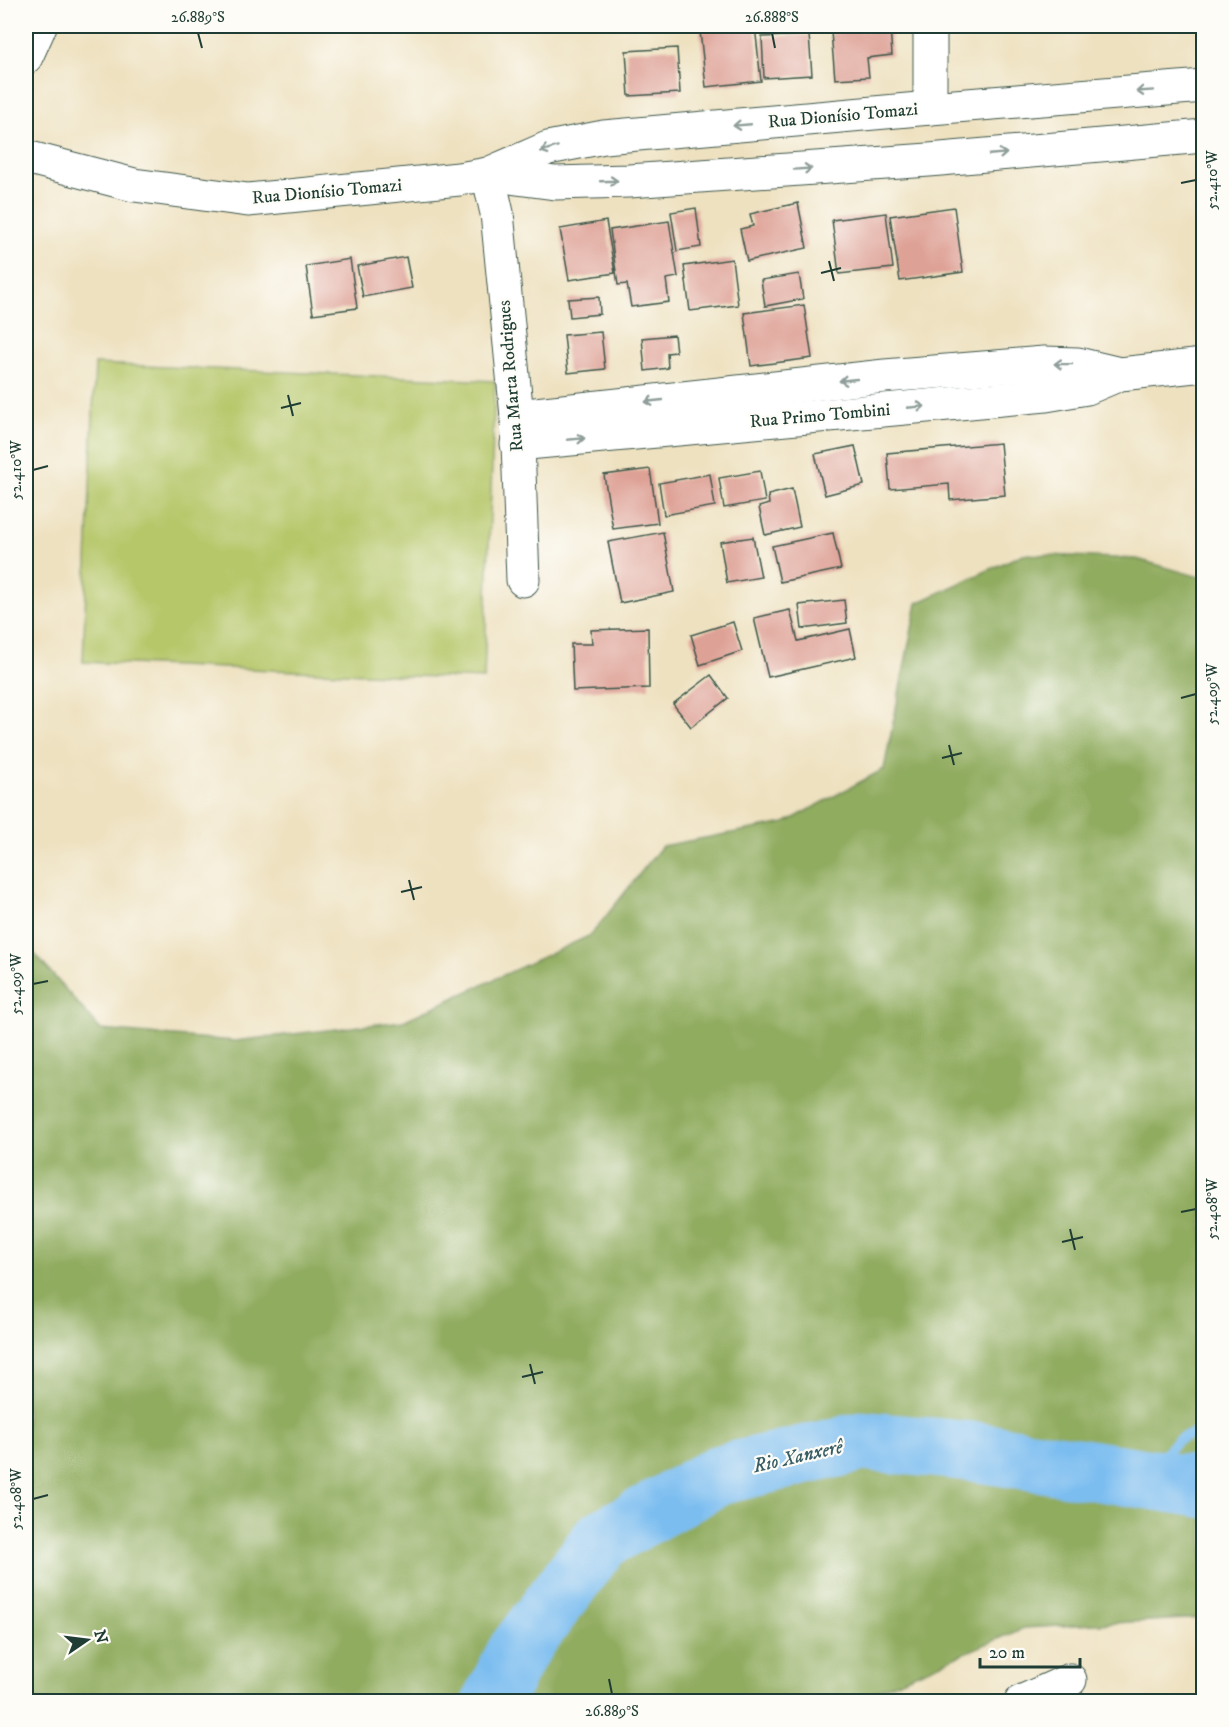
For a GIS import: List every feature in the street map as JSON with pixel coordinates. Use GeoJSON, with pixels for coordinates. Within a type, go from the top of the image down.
{"type":"FeatureCollection","features":[{"type":"Feature","properties":{"kind":"street"},"geometry":{"type":"LineString","coordinates":[[26,57],[40,26]]}},
{"type":"Feature","properties":{"kind":"street"},"geometry":{"type":"LineString","coordinates":[[930,26],[930,108]]}},
{"type":"Feature","properties":{"kind":"street","name":"Rua Dionísio Tomazi"},"geometry":{"type":"LineString","coordinates":[[26,158],[134,185],[248,200],[459,179],[488,174],[548,148],[604,137],[1203,86]]}},
{"type":"Feature","properties":{"kind":"street","name":"Rua Dionísio Tomazi"},"geometry":{"type":"LineString","coordinates":[[488,174],[555,183],[629,181],[929,160],[1203,136]]}},
{"type":"Feature","properties":{"kind":"street","name":"Rua Marta Rodrigues"},"geometry":{"type":"LineString","coordinates":[[488,174],[497,213],[517,430],[523,580]]}},
{"type":"Feature","properties":{"kind":"street","name":"Rua Primo Tombini"},"geometry":{"type":"LineString","coordinates":[[517,430],[1046,395],[1087,388],[1120,374],[1203,365]]}},
{"type":"Feature","properties":{"kind":"street"},"geometry":{"type":"LineString","coordinates":[[1021,1701],[1070,1680]]}},
{"type":"Feature","properties":{"kind":"green space"},"geometry":{"type":"Polygon","coordinates":[[[95,364],[495,381],[484,679],[83,662],[95,364]]]}},
{"type":"Feature","properties":{"kind":"green space"},"geometry":{"type":"Polygon","coordinates":[[[1023,554],[1137,559],[1203,578],[1203,1618],[1024,1628],[868,1694],[862,1701],[26,1701],[26,944],[101,1030],[235,1041],[403,1021],[591,935],[662,846],[785,823],[884,769],[917,603],[1023,554]]]}},
{"type":"Feature","properties":{"kind":"building"},"geometry":{"type":"Polygon","coordinates":[[[755,26],[761,81],[706,87],[700,31],[755,26]]]}},
{"type":"Feature","properties":{"kind":"building"},"geometry":{"type":"Polygon","coordinates":[[[890,27],[892,55],[867,58],[869,77],[835,79],[831,32],[890,27]]]}},
{"type":"Feature","properties":{"kind":"building"},"geometry":{"type":"Polygon","coordinates":[[[809,35],[812,75],[764,78],[762,37],[809,35]]]}},
{"type":"Feature","properties":{"kind":"building"},"geometry":{"type":"Polygon","coordinates":[[[677,48],[680,93],[629,96],[626,51],[677,48]]]}},
{"type":"Feature","properties":{"kind":"building"},"geometry":{"type":"Polygon","coordinates":[[[798,203],[807,248],[747,261],[740,229],[753,226],[750,214],[798,203]]]}},
{"type":"Feature","properties":{"kind":"building"},"geometry":{"type":"Polygon","coordinates":[[[954,207],[963,272],[900,281],[890,216],[954,207]]]}},
{"type":"Feature","properties":{"kind":"building"},"geometry":{"type":"Polygon","coordinates":[[[696,208],[701,247],[677,251],[671,212],[696,208]]]}},
{"type":"Feature","properties":{"kind":"building"},"geometry":{"type":"Polygon","coordinates":[[[886,213],[893,268],[839,274],[832,220],[886,213]]]}},
{"type":"Feature","properties":{"kind":"building"},"geometry":{"type":"Polygon","coordinates":[[[606,221],[615,273],[569,280],[560,229],[606,221]]]}},
{"type":"Feature","properties":{"kind":"building"},"geometry":{"type":"Polygon","coordinates":[[[669,221],[678,277],[666,279],[669,302],[631,307],[627,284],[618,285],[610,230],[669,221]]]}},
{"type":"Feature","properties":{"kind":"building"},"geometry":{"type":"Polygon","coordinates":[[[406,257],[412,288],[363,297],[357,266],[406,257]]]}},
{"type":"Feature","properties":{"kind":"building"},"geometry":{"type":"Polygon","coordinates":[[[350,259],[357,308],[313,314],[306,266],[350,259]]]}},
{"type":"Feature","properties":{"kind":"building"},"geometry":{"type":"Polygon","coordinates":[[[732,259],[738,305],[690,311],[684,266],[732,259]]]}},
{"type":"Feature","properties":{"kind":"building"},"geometry":{"type":"Polygon","coordinates":[[[799,274],[803,299],[765,306],[761,280],[799,274]]]}},
{"type":"Feature","properties":{"kind":"building"},"geometry":{"type":"Polygon","coordinates":[[[599,297],[600,314],[570,317],[568,299],[599,297]]]}},
{"type":"Feature","properties":{"kind":"building"},"geometry":{"type":"Polygon","coordinates":[[[804,305],[812,358],[751,366],[744,313],[804,305]]]}},
{"type":"Feature","properties":{"kind":"building"},"geometry":{"type":"Polygon","coordinates":[[[601,332],[605,369],[568,373],[564,335],[601,332]]]}},
{"type":"Feature","properties":{"kind":"building"},"geometry":{"type":"Polygon","coordinates":[[[674,335],[676,352],[667,353],[668,368],[645,371],[642,338],[674,335]]]}},
{"type":"Feature","properties":{"kind":"building"},"geometry":{"type":"Polygon","coordinates":[[[1000,443],[1005,495],[950,500],[949,484],[890,489],[887,453],[1000,443]]]}},
{"type":"Feature","properties":{"kind":"building"},"geometry":{"type":"Polygon","coordinates":[[[855,446],[864,485],[825,495],[815,454],[855,446]]]}},
{"type":"Feature","properties":{"kind":"building"},"geometry":{"type":"Polygon","coordinates":[[[650,469],[658,523],[613,529],[604,475],[650,469]]]}},
{"type":"Feature","properties":{"kind":"building"},"geometry":{"type":"Polygon","coordinates":[[[760,471],[765,501],[724,508],[719,478],[760,471]]]}},
{"type":"Feature","properties":{"kind":"building"},"geometry":{"type":"Polygon","coordinates":[[[710,474],[715,506],[664,515],[659,483],[710,474]]]}},
{"type":"Feature","properties":{"kind":"building"},"geometry":{"type":"Polygon","coordinates":[[[792,489],[800,527],[765,535],[759,507],[769,504],[768,495],[792,489]]]}},
{"type":"Feature","properties":{"kind":"building"},"geometry":{"type":"Polygon","coordinates":[[[663,532],[674,592],[620,603],[608,542],[663,532]]]}},
{"type":"Feature","properties":{"kind":"building"},"geometry":{"type":"Polygon","coordinates":[[[833,533],[841,569],[780,582],[772,546],[833,533]]]}},
{"type":"Feature","properties":{"kind":"building"},"geometry":{"type":"Polygon","coordinates":[[[753,537],[761,577],[727,583],[720,542],[753,537]]]}},
{"type":"Feature","properties":{"kind":"building"},"geometry":{"type":"Polygon","coordinates":[[[844,600],[847,623],[802,629],[799,605],[844,600]]]}},
{"type":"Feature","properties":{"kind":"building"},"geometry":{"type":"Polygon","coordinates":[[[790,610],[798,641],[850,629],[856,657],[768,677],[754,618],[790,610]]]}},
{"type":"Feature","properties":{"kind":"building"},"geometry":{"type":"Polygon","coordinates":[[[733,622],[742,651],[700,665],[691,635],[733,622]]]}},
{"type":"Feature","properties":{"kind":"building"},"geometry":{"type":"Polygon","coordinates":[[[648,628],[649,688],[573,691],[571,644],[592,644],[591,630],[648,628]]]}},
{"type":"Feature","properties":{"kind":"building"},"geometry":{"type":"Polygon","coordinates":[[[711,675],[728,698],[691,727],[673,704],[711,675]]]}},
{"type":"Feature","properties":{"kind":"waterway"},"geometry":{"type":"LineString","coordinates":[[1139,1478],[1179,1439],[1204,1430]]}},
{"type":"Feature","properties":{"kind":"waterway","name":"Rio Xanxerê"},"geometry":{"type":"LineString","coordinates":[[492,1702],[517,1652],[601,1540],[719,1475],[865,1441],[977,1452],[1204,1488]]}}]}
